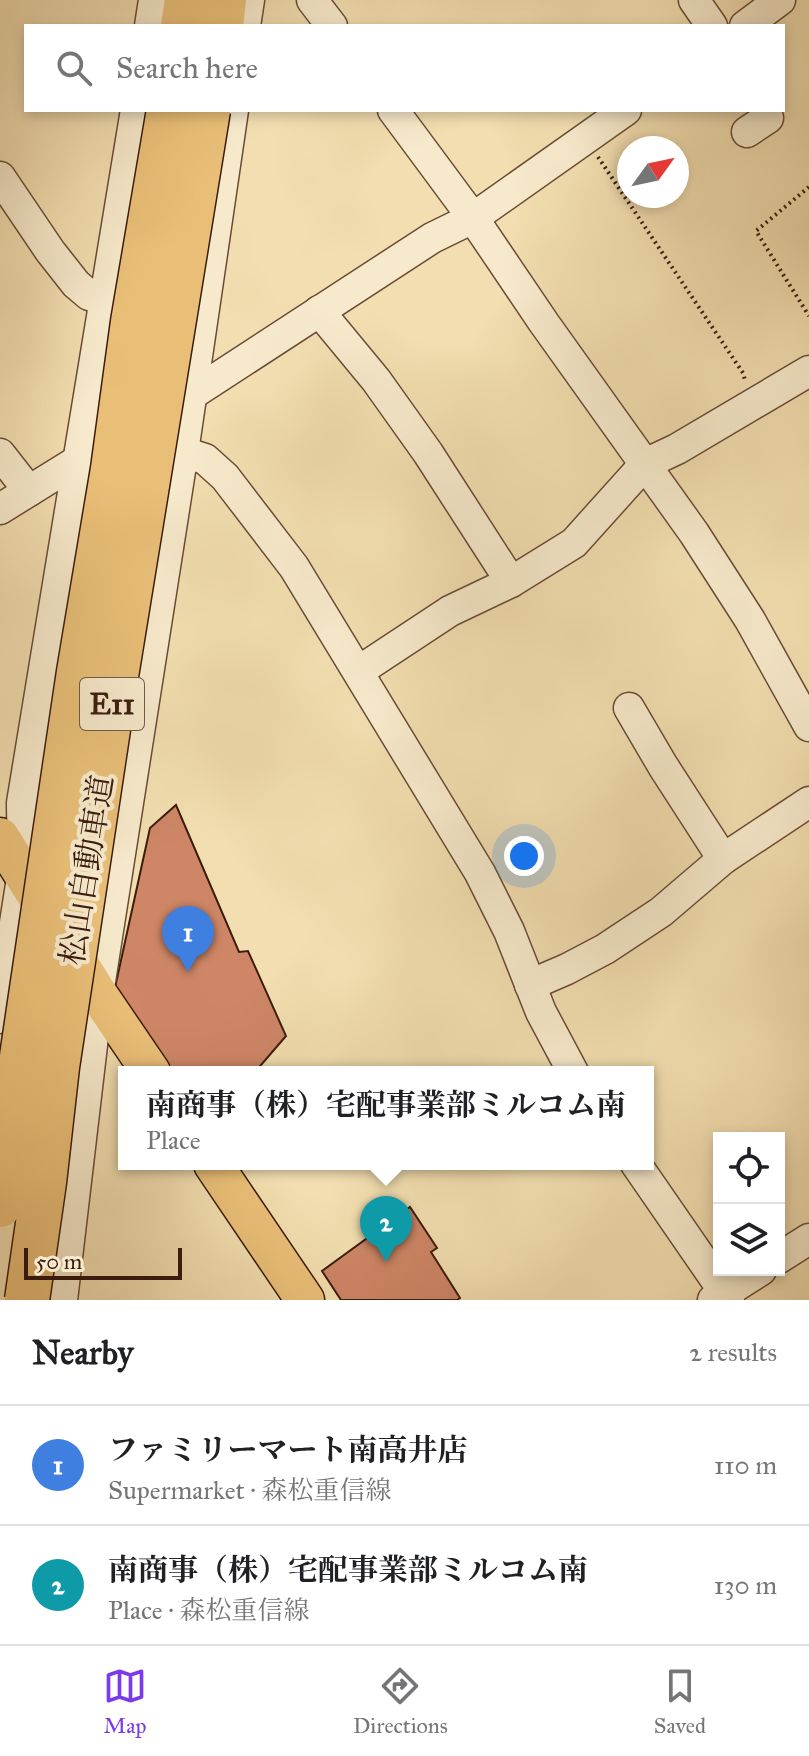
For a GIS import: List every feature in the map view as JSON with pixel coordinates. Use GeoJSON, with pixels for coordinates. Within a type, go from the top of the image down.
{"type":"FeatureCollection","features":[{"type":"Feature","properties":{"kind":"highway"},"geometry":{"type":"LineString","coordinates":[[183,24],[187,0]]}},
{"type":"Feature","properties":{"kind":"highway"},"geometry":{"type":"LineString","coordinates":[[221,24],[224,0]]}},
{"type":"Feature","properties":{"kind":"highway","name":"松山自動車道"},"geometry":{"type":"LineString","coordinates":[[0,1205],[70,729],[169,112]]}},
{"type":"Feature","properties":{"kind":"highway","name":"松山自動車道"},"geometry":{"type":"LineString","coordinates":[[27,1300],[57,1067],[116,676],[208,112]]}},
{"type":"Feature","properties":{"kind":"main road"},"geometry":{"type":"LineString","coordinates":[[0,837],[11,880],[98,994],[147,1066]]}},
{"type":"Feature","properties":{"kind":"main road"},"geometry":{"type":"LineString","coordinates":[[217,1170],[305,1300]]}},
{"type":"Feature","properties":{"kind":"street"},"geometry":{"type":"LineString","coordinates":[[150,24],[154,0]]}},
{"type":"Feature","properties":{"kind":"street"},"geometry":{"type":"LineString","coordinates":[[245,24],[249,0]]}},
{"type":"Feature","properties":{"kind":"street"},"geometry":{"type":"LineString","coordinates":[[312,0],[330,24]]}},
{"type":"Feature","properties":{"kind":"street"},"geometry":{"type":"LineString","coordinates":[[694,0],[711,24]]}},
{"type":"Feature","properties":{"kind":"street"},"geometry":{"type":"LineString","coordinates":[[748,24],[780,0]]}},
{"type":"Feature","properties":{"kind":"street"},"geometry":{"type":"LineString","coordinates":[[0,1018],[11,880],[22,803],[136,112]]}},
{"type":"Feature","properties":{"kind":"street"},"geometry":{"type":"LineString","coordinates":[[62,1300],[98,994],[233,112]]}},
{"type":"Feature","properties":{"kind":"street"},"geometry":{"type":"LineString","coordinates":[[394,112],[473,218],[694,533],[750,620],[809,726]]}},
{"type":"Feature","properties":{"kind":"street"},"geometry":{"type":"LineString","coordinates":[[191,395],[432,238],[473,218],[623,112]]}},
{"type":"Feature","properties":{"kind":"street"},"geometry":{"type":"LineString","coordinates":[[0,177],[76,284],[89,295],[105,300]]}},
{"type":"Feature","properties":{"kind":"street"},"geometry":{"type":"LineString","coordinates":[[319,311],[428,453],[511,582]]}},
{"type":"Feature","properties":{"kind":"street"},"geometry":{"type":"LineString","coordinates":[[359,671],[450,611],[511,582],[574,543],[645,464],[677,449],[809,371]]}},
{"type":"Feature","properties":{"kind":"street"},"geometry":{"type":"LineString","coordinates":[[183,452],[205,459],[225,477],[294,567],[480,873],[509,931],[541,1012],[570,1066]]}},
{"type":"Feature","properties":{"kind":"street"},"geometry":{"type":"LineString","coordinates":[[0,454],[29,491]]}},
{"type":"Feature","properties":{"kind":"street"},"geometry":{"type":"LineString","coordinates":[[0,509],[79,460]]}},
{"type":"Feature","properties":{"kind":"street"},"geometry":{"type":"LineString","coordinates":[[629,708],[723,859]]}},
{"type":"Feature","properties":{"kind":"street"},"geometry":{"type":"LineString","coordinates":[[530,985],[605,949],[661,912],[723,859],[809,802]]}},
{"type":"Feature","properties":{"kind":"street"},"geometry":{"type":"LineString","coordinates":[[640,1170],[722,1298],[753,1276]]}},
{"type":"Feature","properties":{"kind":"street"},"geometry":{"type":"LineString","coordinates":[[785,1254],[809,1239]]}},
{"type":"Feature","properties":{"kind":"path"},"geometry":{"type":"LineString","coordinates":[[586,138],[743,373],[747,408]]}},
{"type":"Feature","properties":{"kind":"path"},"geometry":{"type":"LineString","coordinates":[[809,187],[756,231],[809,316]]}},
{"type":"Feature","properties":{"kind":"building"},"geometry":{"type":"Polygon","coordinates":[[[176,805],[239,952],[248,951],[286,1036],[260,1066],[168,1066],[114,992],[150,828],[176,805]]]}},
{"type":"Feature","properties":{"kind":"building"},"geometry":{"type":"Polygon","coordinates":[[[410,1207],[437,1248],[431,1252],[460,1298],[341,1300],[322,1271],[410,1207]]]}},
{"type":"Feature","properties":{"kind":"place","name":"ファミリーマート南高井店"},"geometry":{"type":"Point","coordinates":[188,972]}},
{"type":"Feature","properties":{"kind":"place","name":"南商事（株）宅配事業部ミルコム南"},"geometry":{"type":"Point","coordinates":[386,1262]}}]}
